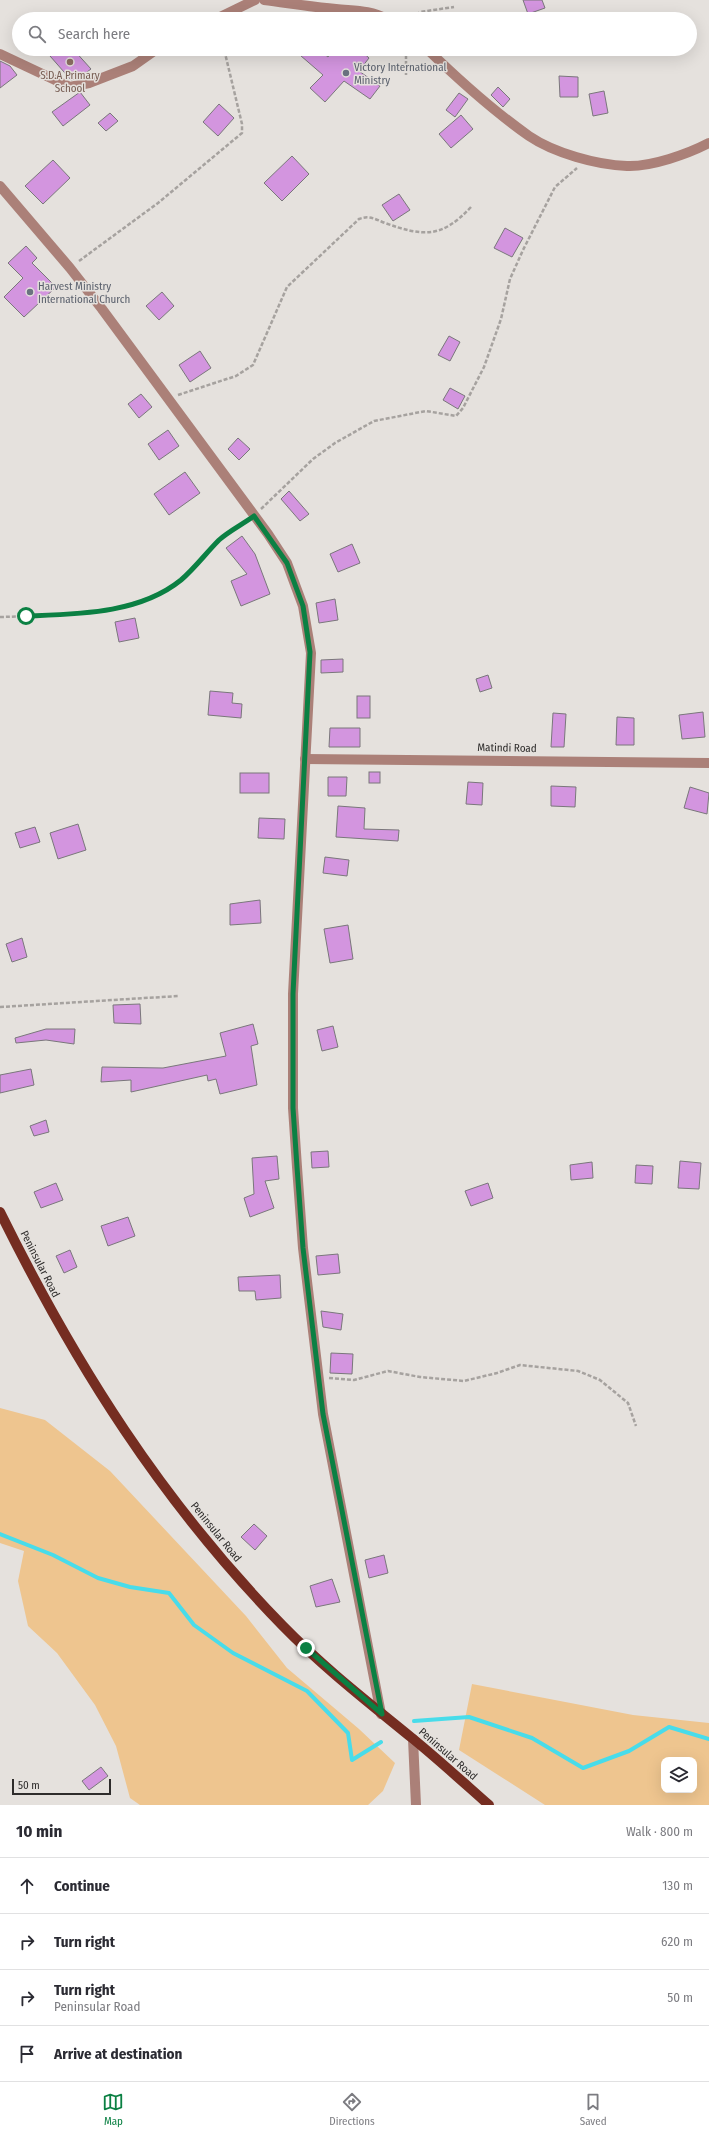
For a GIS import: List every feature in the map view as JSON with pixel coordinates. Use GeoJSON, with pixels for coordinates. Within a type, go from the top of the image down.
{"type":"FeatureCollection","features":[{"type":"Feature","properties":{"kind":"main road","name":"Peninsular Road"},"geometry":{"type":"LineString","coordinates":[[0,1212],[72,1349],[118,1422],[184,1512],[230,1570],[284,1627],[328,1669],[413,1739],[489,1805]]}},
{"type":"Feature","properties":{"kind":"street"},"geometry":{"type":"LineString","coordinates":[[230,12],[255,0]]}},
{"type":"Feature","properties":{"kind":"street"},"geometry":{"type":"LineString","coordinates":[[264,0],[370,12]]}},
{"type":"Feature","properties":{"kind":"street"},"geometry":{"type":"LineString","coordinates":[[0,54],[70,87],[89,83],[133,66],[147,56]]}},
{"type":"Feature","properties":{"kind":"street"},"geometry":{"type":"LineString","coordinates":[[434,56],[479,98],[530,136],[553,147],[590,161],[628,166],[667,160],[709,142]]}},
{"type":"Feature","properties":{"kind":"street"},"geometry":{"type":"LineString","coordinates":[[0,186],[70,268],[168,398],[254,516],[287,563],[303,606],[310,652],[293,994],[293,1108],[303,1248],[323,1414],[382,1714]]}},
{"type":"Feature","properties":{"kind":"street","name":"Matindi Road"},"geometry":{"type":"LineString","coordinates":[[305,759],[709,764]]}},
{"type":"Feature","properties":{"kind":"street"},"geometry":{"type":"LineString","coordinates":[[413,1739],[416,1805]]}},
{"type":"Feature","properties":{"kind":"path"},"geometry":{"type":"LineString","coordinates":[[420,12],[454,7]]}},
{"type":"Feature","properties":{"kind":"path"},"geometry":{"type":"LineString","coordinates":[[70,268],[158,203],[242,133],[242,124],[226,56]]}},
{"type":"Feature","properties":{"kind":"path"},"geometry":{"type":"LineString","coordinates":[[406,56],[406,75]]}},
{"type":"Feature","properties":{"kind":"path"},"geometry":{"type":"LineString","coordinates":[[0,617],[66,614],[122,607],[154,597],[181,580],[220,539],[254,516],[313,459],[336,443],[374,421],[426,411],[456,416],[463,408],[484,367],[500,319],[510,279],[555,187],[569,173],[590,161]]}},
{"type":"Feature","properties":{"kind":"path"},"geometry":{"type":"LineString","coordinates":[[168,398],[236,376],[253,365],[287,287],[359,219],[369,216],[411,232],[432,232],[452,226],[471,207]]}},
{"type":"Feature","properties":{"kind":"path"},"geometry":{"type":"LineString","coordinates":[[0,1007],[178,996]]}},
{"type":"Feature","properties":{"kind":"path"},"geometry":{"type":"LineString","coordinates":[[319,1377],[354,1380],[388,1371],[420,1377],[464,1381],[497,1373],[520,1365],[578,1371],[600,1380],[628,1403],[636,1426]]}},
{"type":"Feature","properties":{"kind":"shaded area"},"geometry":{"type":"Polygon","coordinates":[[[0,1408],[45,1420],[110,1471],[246,1616],[287,1668],[359,1729],[395,1763],[383,1791],[368,1805],[140,1805],[130,1798],[116,1746],[95,1705],[57,1653],[28,1626],[18,1581],[24,1551],[0,1543],[0,1408]]]}},
{"type":"Feature","properties":{"kind":"shaded area"},"geometry":{"type":"Polygon","coordinates":[[[472,1684],[633,1715],[709,1723],[709,1805],[545,1805],[459,1750],[472,1684]]]}},
{"type":"Feature","properties":{"kind":"building"},"geometry":{"type":"Polygon","coordinates":[[[523,0],[542,0],[545,8],[534,12],[527,12],[523,0]]]}},
{"type":"Feature","properties":{"kind":"building","name":"S.D.A Primary School"},"geometry":{"type":"Polygon","coordinates":[[[50,56],[79,56],[91,69],[79,78],[71,80],[50,56]]]}},
{"type":"Feature","properties":{"kind":"building"},"geometry":{"type":"Polygon","coordinates":[[[301,56],[367,56],[369,58],[359,71],[380,86],[370,99],[344,81],[325,102],[310,88],[323,75],[301,56]]]}},
{"type":"Feature","properties":{"kind":"building"},"geometry":{"type":"Polygon","coordinates":[[[0,61],[10,66],[17,75],[0,88],[0,61]]]}},
{"type":"Feature","properties":{"kind":"building"},"geometry":{"type":"Polygon","coordinates":[[[559,76],[578,77],[578,97],[560,97],[559,76]]]}},
{"type":"Feature","properties":{"kind":"building"},"geometry":{"type":"Polygon","coordinates":[[[498,87],[510,99],[503,107],[491,95],[498,87]]]}},
{"type":"Feature","properties":{"kind":"building"},"geometry":{"type":"Polygon","coordinates":[[[604,91],[608,113],[593,116],[589,94],[604,91]]]}},
{"type":"Feature","properties":{"kind":"building"},"geometry":{"type":"Polygon","coordinates":[[[80,92],[90,105],[63,126],[52,112],[80,92]]]}},
{"type":"Feature","properties":{"kind":"building"},"geometry":{"type":"Polygon","coordinates":[[[459,93],[468,99],[455,117],[446,110],[459,93]]]}},
{"type":"Feature","properties":{"kind":"building"},"geometry":{"type":"Polygon","coordinates":[[[219,104],[234,118],[218,136],[203,122],[219,104]]]}},
{"type":"Feature","properties":{"kind":"building"},"geometry":{"type":"Polygon","coordinates":[[[110,113],[118,121],[106,131],[98,123],[110,113]]]}},
{"type":"Feature","properties":{"kind":"building"},"geometry":{"type":"Polygon","coordinates":[[[461,115],[473,129],[451,148],[439,134],[461,115]]]}},
{"type":"Feature","properties":{"kind":"building"},"geometry":{"type":"Polygon","coordinates":[[[292,156],[309,174],[282,201],[264,183],[292,156]]]}},
{"type":"Feature","properties":{"kind":"building"},"geometry":{"type":"Polygon","coordinates":[[[53,160],[70,178],[43,204],[25,186],[53,160]]]}},
{"type":"Feature","properties":{"kind":"building"},"geometry":{"type":"Polygon","coordinates":[[[399,194],[410,210],[393,221],[382,205],[399,194]]]}},
{"type":"Feature","properties":{"kind":"building"},"geometry":{"type":"Polygon","coordinates":[[[505,228],[523,238],[512,257],[494,248],[505,228]]]}},
{"type":"Feature","properties":{"kind":"building","name":"Harvest Ministry International Church"},"geometry":{"type":"Polygon","coordinates":[[[26,246],[37,258],[32,263],[56,287],[24,317],[4,297],[23,278],[8,263],[26,246]]]}},
{"type":"Feature","properties":{"kind":"building"},"geometry":{"type":"Polygon","coordinates":[[[162,292],[174,306],[159,320],[146,306],[162,292]]]}},
{"type":"Feature","properties":{"kind":"building"},"geometry":{"type":"Polygon","coordinates":[[[449,336],[460,342],[450,361],[438,355],[449,336]]]}},
{"type":"Feature","properties":{"kind":"building"},"geometry":{"type":"Polygon","coordinates":[[[200,351],[211,368],[190,382],[179,365],[200,351]]]}},
{"type":"Feature","properties":{"kind":"building"},"geometry":{"type":"Polygon","coordinates":[[[450,388],[465,396],[458,409],[443,400],[450,388]]]}},
{"type":"Feature","properties":{"kind":"building"},"geometry":{"type":"Polygon","coordinates":[[[141,394],[152,407],[139,418],[128,404],[141,394]]]}},
{"type":"Feature","properties":{"kind":"building"},"geometry":{"type":"Polygon","coordinates":[[[168,430],[179,446],[159,460],[148,444],[168,430]]]}},
{"type":"Feature","properties":{"kind":"building"},"geometry":{"type":"Polygon","coordinates":[[[238,438],[250,449],[239,460],[228,449],[238,438]]]}},
{"type":"Feature","properties":{"kind":"building"},"geometry":{"type":"Polygon","coordinates":[[[185,472],[200,493],[169,515],[154,494],[185,472]]]}},
{"type":"Feature","properties":{"kind":"building"},"geometry":{"type":"Polygon","coordinates":[[[289,491],[309,514],[300,521],[281,499],[289,491]]]}},
{"type":"Feature","properties":{"kind":"building"},"geometry":{"type":"Polygon","coordinates":[[[242,536],[255,554],[270,594],[241,606],[231,581],[247,574],[226,548],[242,536]]]}},
{"type":"Feature","properties":{"kind":"building"},"geometry":{"type":"Polygon","coordinates":[[[352,544],[360,563],[338,572],[330,554],[352,544]]]}},
{"type":"Feature","properties":{"kind":"building"},"geometry":{"type":"Polygon","coordinates":[[[335,599],[338,620],[319,623],[316,603],[335,599]]]}},
{"type":"Feature","properties":{"kind":"building"},"geometry":{"type":"Polygon","coordinates":[[[135,618],[139,638],[119,642],[115,622],[135,618]]]}},
{"type":"Feature","properties":{"kind":"building"},"geometry":{"type":"Polygon","coordinates":[[[343,659],[343,672],[321,673],[321,660],[343,659]]]}},
{"type":"Feature","properties":{"kind":"building"},"geometry":{"type":"Polygon","coordinates":[[[488,675],[492,688],[480,692],[476,679],[488,675]]]}},
{"type":"Feature","properties":{"kind":"building"},"geometry":{"type":"Polygon","coordinates":[[[210,691],[233,693],[232,703],[242,704],[241,718],[208,715],[210,691]]]}},
{"type":"Feature","properties":{"kind":"building"},"geometry":{"type":"Polygon","coordinates":[[[357,696],[370,696],[370,718],[357,718],[357,696]]]}},
{"type":"Feature","properties":{"kind":"building"},"geometry":{"type":"Polygon","coordinates":[[[703,712],[705,737],[682,739],[679,715],[703,712]]]}},
{"type":"Feature","properties":{"kind":"building"},"geometry":{"type":"Polygon","coordinates":[[[553,713],[566,714],[564,747],[551,747],[553,713]]]}},
{"type":"Feature","properties":{"kind":"building"},"geometry":{"type":"Polygon","coordinates":[[[617,717],[634,718],[634,745],[616,745],[617,717]]]}},
{"type":"Feature","properties":{"kind":"building"},"geometry":{"type":"Polygon","coordinates":[[[330,728],[360,728],[360,747],[329,747],[330,728]]]}},
{"type":"Feature","properties":{"kind":"building"},"geometry":{"type":"Polygon","coordinates":[[[369,772],[380,772],[380,783],[369,783],[369,772]]]}},
{"type":"Feature","properties":{"kind":"building"},"geometry":{"type":"Polygon","coordinates":[[[240,773],[269,773],[269,793],[240,793],[240,773]]]}},
{"type":"Feature","properties":{"kind":"building"},"geometry":{"type":"Polygon","coordinates":[[[328,777],[347,777],[346,796],[328,796],[328,777]]]}},
{"type":"Feature","properties":{"kind":"building"},"geometry":{"type":"Polygon","coordinates":[[[468,782],[483,783],[482,805],[466,804],[468,782]]]}},
{"type":"Feature","properties":{"kind":"building"},"geometry":{"type":"Polygon","coordinates":[[[551,786],[576,787],[575,807],[551,806],[551,786]]]}},
{"type":"Feature","properties":{"kind":"building"},"geometry":{"type":"Polygon","coordinates":[[[690,787],[709,793],[707,814],[684,808],[690,787]]]}},
{"type":"Feature","properties":{"kind":"building"},"geometry":{"type":"Polygon","coordinates":[[[338,806],[365,808],[364,829],[399,830],[398,841],[336,837],[338,806]]]}},
{"type":"Feature","properties":{"kind":"building"},"geometry":{"type":"Polygon","coordinates":[[[259,818],[285,819],[284,839],[258,838],[259,818]]]}},
{"type":"Feature","properties":{"kind":"building"},"geometry":{"type":"Polygon","coordinates":[[[78,824],[86,850],[58,859],[50,833],[78,824]]]}},
{"type":"Feature","properties":{"kind":"building"},"geometry":{"type":"Polygon","coordinates":[[[35,827],[40,842],[20,848],[15,833],[35,827]]]}},
{"type":"Feature","properties":{"kind":"building"},"geometry":{"type":"Polygon","coordinates":[[[325,857],[349,860],[347,876],[323,873],[325,857]]]}},
{"type":"Feature","properties":{"kind":"building"},"geometry":{"type":"Polygon","coordinates":[[[260,900],[261,923],[230,925],[230,904],[260,900]]]}},
{"type":"Feature","properties":{"kind":"building"},"geometry":{"type":"Polygon","coordinates":[[[348,925],[353,959],[330,963],[324,929],[348,925]]]}},
{"type":"Feature","properties":{"kind":"building"},"geometry":{"type":"Polygon","coordinates":[[[22,938],[27,957],[12,962],[6,944],[22,938]]]}},
{"type":"Feature","properties":{"kind":"building"},"geometry":{"type":"Polygon","coordinates":[[[140,1004],[141,1024],[114,1023],[113,1005],[140,1004]]]}},
{"type":"Feature","properties":{"kind":"building"},"geometry":{"type":"Polygon","coordinates":[[[253,1024],[258,1044],[251,1046],[257,1085],[220,1094],[216,1079],[208,1081],[207,1075],[131,1092],[131,1080],[101,1082],[102,1067],[163,1068],[226,1056],[220,1033],[253,1024]]]}},
{"type":"Feature","properties":{"kind":"building"},"geometry":{"type":"Polygon","coordinates":[[[333,1026],[338,1047],[322,1051],[317,1030],[333,1026]]]}},
{"type":"Feature","properties":{"kind":"building"},"geometry":{"type":"Polygon","coordinates":[[[46,1029],[75,1029],[74,1044],[46,1040],[16,1043],[15,1038],[46,1029]]]}},
{"type":"Feature","properties":{"kind":"building"},"geometry":{"type":"Polygon","coordinates":[[[31,1069],[34,1085],[0,1093],[0,1075],[31,1069]]]}},
{"type":"Feature","properties":{"kind":"building"},"geometry":{"type":"Polygon","coordinates":[[[46,1120],[49,1132],[34,1136],[30,1126],[46,1120]]]}},
{"type":"Feature","properties":{"kind":"building"},"geometry":{"type":"Polygon","coordinates":[[[328,1151],[329,1167],[312,1168],[311,1152],[328,1151]]]}},
{"type":"Feature","properties":{"kind":"building"},"geometry":{"type":"Polygon","coordinates":[[[277,1156],[279,1179],[265,1181],[274,1208],[250,1217],[244,1198],[254,1194],[252,1158],[277,1156]]]}},
{"type":"Feature","properties":{"kind":"building"},"geometry":{"type":"Polygon","coordinates":[[[680,1161],[701,1163],[699,1189],[678,1188],[680,1161]]]}},
{"type":"Feature","properties":{"kind":"building"},"geometry":{"type":"Polygon","coordinates":[[[592,1162],[593,1178],[571,1180],[570,1165],[592,1162]]]}},
{"type":"Feature","properties":{"kind":"building"},"geometry":{"type":"Polygon","coordinates":[[[636,1165],[653,1166],[652,1184],[635,1183],[636,1165]]]}},
{"type":"Feature","properties":{"kind":"building"},"geometry":{"type":"Polygon","coordinates":[[[56,1183],[63,1200],[41,1208],[34,1192],[56,1183]]]}},
{"type":"Feature","properties":{"kind":"building"},"geometry":{"type":"Polygon","coordinates":[[[488,1183],[493,1198],[471,1206],[465,1191],[488,1183]]]}},
{"type":"Feature","properties":{"kind":"building"},"geometry":{"type":"Polygon","coordinates":[[[128,1217],[135,1236],[108,1246],[101,1226],[128,1217]]]}},
{"type":"Feature","properties":{"kind":"building"},"geometry":{"type":"Polygon","coordinates":[[[70,1250],[77,1267],[64,1273],[56,1256],[70,1250]]]}},
{"type":"Feature","properties":{"kind":"building"},"geometry":{"type":"Polygon","coordinates":[[[338,1254],[340,1273],[318,1275],[316,1256],[338,1254]]]}},
{"type":"Feature","properties":{"kind":"building"},"geometry":{"type":"Polygon","coordinates":[[[280,1275],[281,1298],[256,1300],[255,1291],[239,1291],[238,1277],[280,1275]]]}},
{"type":"Feature","properties":{"kind":"building"},"geometry":{"type":"Polygon","coordinates":[[[321,1311],[343,1314],[341,1330],[323,1327],[321,1311]]]}},
{"type":"Feature","properties":{"kind":"building"},"geometry":{"type":"Polygon","coordinates":[[[331,1353],[353,1354],[352,1374],[330,1373],[331,1353]]]}},
{"type":"Feature","properties":{"kind":"building"},"geometry":{"type":"Polygon","coordinates":[[[254,1524],[267,1536],[255,1550],[241,1537],[254,1524]]]}},
{"type":"Feature","properties":{"kind":"building"},"geometry":{"type":"Polygon","coordinates":[[[384,1555],[388,1573],[369,1578],[365,1560],[384,1555]]]}},
{"type":"Feature","properties":{"kind":"building"},"geometry":{"type":"Polygon","coordinates":[[[332,1579],[340,1602],[316,1607],[310,1586],[332,1579]]]}},
{"type":"Feature","properties":{"kind":"building"},"geometry":{"type":"Polygon","coordinates":[[[101,1767],[108,1776],[89,1790],[82,1781],[101,1767]]]}},
{"type":"Feature","properties":{"kind":"waterway"},"geometry":{"type":"LineString","coordinates":[[0,1534],[53,1555],[98,1578],[130,1587],[169,1593],[194,1625],[233,1653],[307,1691],[348,1733],[352,1760],[381,1742]]}},
{"type":"Feature","properties":{"kind":"waterway"},"geometry":{"type":"LineString","coordinates":[[414,1721],[469,1717],[532,1738],[583,1768],[629,1751],[669,1727],[709,1739]]}},
{"type":"Feature","properties":{"kind":"place","name":"S.D.A Primary School"},"geometry":{"type":"Point","coordinates":[70,62]}},
{"type":"Feature","properties":{"kind":"place","name":"Victory International Ministry"},"geometry":{"type":"Point","coordinates":[346,73]}},
{"type":"Feature","properties":{"kind":"place","name":"Harvest Ministry International Church"},"geometry":{"type":"Point","coordinates":[30,292]}},
{"type":"Feature","properties":{"kind":"route"},"geometry":{"type":"LineString","coordinates":[[26,616],[66,614],[122,607],[154,597],[181,580],[220,539],[254,516],[287,563],[303,606],[310,652],[293,994],[293,1108],[297,1167],[303,1248],[312,1311],[323,1414],[382,1714],[328,1669],[306,1648]]}}]}
